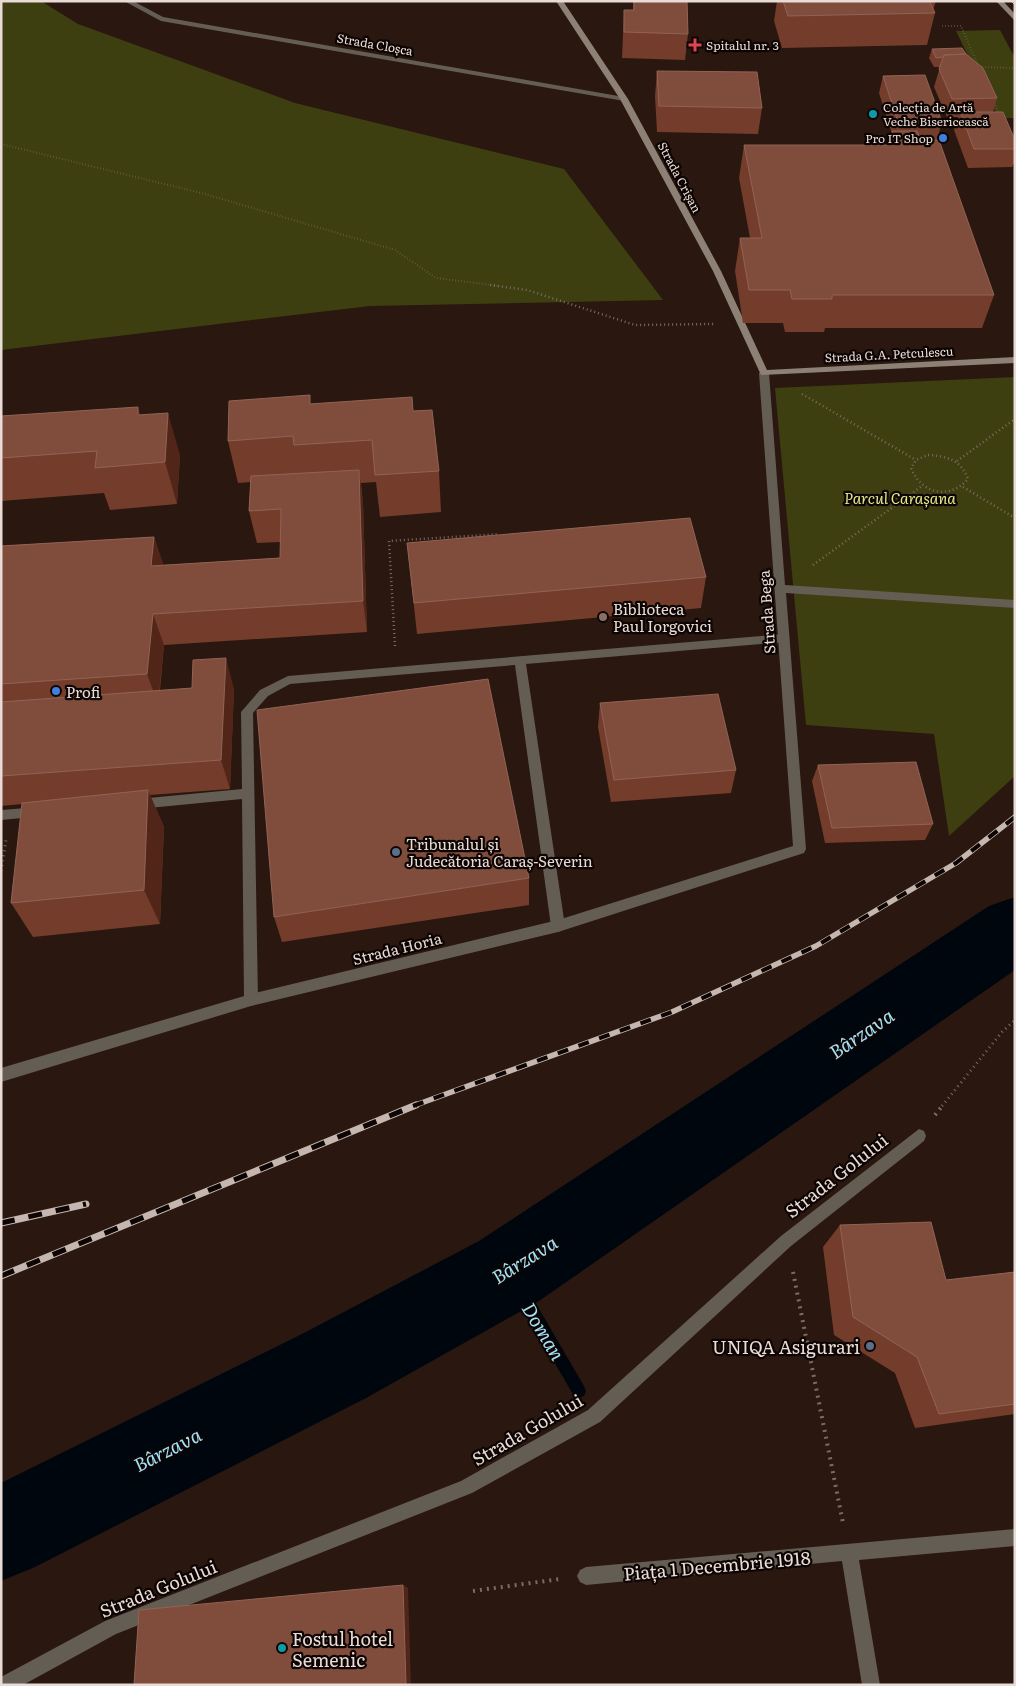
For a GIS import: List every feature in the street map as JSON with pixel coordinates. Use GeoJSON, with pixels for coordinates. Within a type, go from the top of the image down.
{"type":"FeatureCollection","features":[{"type":"Feature","properties":{"kind":"street","name":"Strada Cloșca"},"geometry":{"type":"LineString","coordinates":[[127,1],[161,19],[624,98]]}},
{"type":"Feature","properties":{"kind":"street","name":"Strada Crișan"},"geometry":{"type":"LineString","coordinates":[[559,1],[624,98],[717,271],[764,373]]}},
{"type":"Feature","properties":{"kind":"street"},"geometry":{"type":"LineString","coordinates":[[999,1],[1015,19]]}},
{"type":"Feature","properties":{"kind":"street","name":"Strada G.A. Petculescu"},"geometry":{"type":"LineString","coordinates":[[764,373],[1015,360]]}},
{"type":"Feature","properties":{"kind":"street","name":"Strada Bega"},"geometry":{"type":"LineString","coordinates":[[764,373],[800,849]]}},
{"type":"Feature","properties":{"kind":"street"},"geometry":{"type":"LineString","coordinates":[[780,588],[1015,604]]}},
{"type":"Feature","properties":{"kind":"street"},"geometry":{"type":"LineString","coordinates":[[251,1000],[247,794],[248,712],[264,693],[288,680],[520,662],[784,638]]}},
{"type":"Feature","properties":{"kind":"street"},"geometry":{"type":"LineString","coordinates":[[520,662],[558,926]]}},
{"type":"Feature","properties":{"kind":"street"},"geometry":{"type":"LineString","coordinates":[[129,804],[247,794]]}},
{"type":"Feature","properties":{"kind":"street"},"geometry":{"type":"LineString","coordinates":[[1,815],[50,811]]}},
{"type":"Feature","properties":{"kind":"street","name":"Strada Horia"},"geometry":{"type":"LineString","coordinates":[[1,1075],[251,1000],[558,926],[800,849]]}},
{"type":"Feature","properties":{"kind":"street","name":"Strada Golului"},"geometry":{"type":"LineString","coordinates":[[4,1685],[111,1627],[466,1487],[594,1416],[786,1240],[919,1136]]}},
{"type":"Feature","properties":{"kind":"street","name":"Piața 1 Decembrie 1918"},"geometry":{"type":"LineString","coordinates":[[586,1576],[1015,1537]]}},
{"type":"Feature","properties":{"kind":"street"},"geometry":{"type":"LineString","coordinates":[[849,1553],[871,1685]]}},
{"type":"Feature","properties":{"kind":"path"},"geometry":{"type":"LineString","coordinates":[[942,26],[961,26],[982,75]]}},
{"type":"Feature","properties":{"kind":"path"},"geometry":{"type":"LineString","coordinates":[[979,67],[1015,68]]}},
{"type":"Feature","properties":{"kind":"path"},"geometry":{"type":"LineString","coordinates":[[993,100],[1000,117]]}},
{"type":"Feature","properties":{"kind":"path"},"geometry":{"type":"LineString","coordinates":[[1,144],[205,194],[395,250],[436,278],[527,290],[635,324],[740,324]]}},
{"type":"Feature","properties":{"kind":"path"},"geometry":{"type":"LineString","coordinates":[[764,373],[916,460]]}},
{"type":"Feature","properties":{"kind":"path"},"geometry":{"type":"LineString","coordinates":[[956,461],[1015,419]]}},
{"type":"Feature","properties":{"kind":"path"},"geometry":{"type":"LineString","coordinates":[[928,455],[943,456],[956,461],[965,469],[968,479],[963,488],[951,493],[936,492],[922,486],[913,478],[911,468],[916,460],[928,455]]}},
{"type":"Feature","properties":{"kind":"path"},"geometry":{"type":"LineString","coordinates":[[780,588],[922,486]]}},
{"type":"Feature","properties":{"kind":"path"},"geometry":{"type":"LineString","coordinates":[[963,488],[1015,518]]}},
{"type":"Feature","properties":{"kind":"path"},"geometry":{"type":"LineString","coordinates":[[396,672],[389,541],[499,534]]}},
{"type":"Feature","properties":{"kind":"path"},"geometry":{"type":"LineString","coordinates":[[919,1136],[1002,1032],[1015,1020]]}},
{"type":"Feature","properties":{"kind":"path"},"geometry":{"type":"LineString","coordinates":[[786,1240],[830,1450],[849,1553]]}},
{"type":"Feature","properties":{"kind":"path"},"geometry":{"type":"LineString","coordinates":[[473,1591],[586,1576]]}},
{"type":"Feature","properties":{"kind":"green space"},"geometry":{"type":"Polygon","coordinates":[[[1,1],[41,1],[78,24],[295,103],[564,169],[663,300],[370,306],[1,350],[1,1]]]}},
{"type":"Feature","properties":{"kind":"green space"},"geometry":{"type":"Polygon","coordinates":[[[1000,30],[1015,58],[1015,118],[998,118],[956,31],[1000,30]]]}},
{"type":"Feature","properties":{"kind":"green space","name":"Parcul Carașana"},"geometry":{"type":"Polygon","coordinates":[[[1015,377],[1015,776],[949,836],[934,734],[806,725],[775,388],[1015,377]]]}},
{"type":"Feature","properties":{"kind":"building"},"geometry":{"type":"Polygon","coordinates":[[[634,1],[687,1],[688,34],[624,32],[624,10],[634,10],[634,1]]]}},
{"type":"Feature","properties":{"kind":"building"},"geometry":{"type":"Polygon","coordinates":[[[783,1],[935,1],[930,2],[935,13],[788,16],[783,1]]]}},
{"type":"Feature","properties":{"kind":"building"},"geometry":{"type":"Polygon","coordinates":[[[962,48],[966,54],[944,55],[943,57],[936,58],[932,49],[962,48]]]}},
{"type":"Feature","properties":{"kind":"building"},"geometry":{"type":"Polygon","coordinates":[[[966,54],[983,68],[997,98],[952,99],[939,69],[944,55],[966,54]]]}},
{"type":"Feature","properties":{"kind":"building"},"geometry":{"type":"Polygon","coordinates":[[[657,71],[757,72],[762,108],[659,106],[657,71]]]}},
{"type":"Feature","properties":{"kind":"building"},"geometry":{"type":"Polygon","coordinates":[[[925,75],[942,122],[898,122],[883,76],[925,75]]]}},
{"type":"Feature","properties":{"kind":"building"},"geometry":{"type":"Polygon","coordinates":[[[960,112],[1003,112],[1015,140],[1015,149],[974,149],[960,112]]]}},
{"type":"Feature","properties":{"kind":"building"},"geometry":{"type":"Polygon","coordinates":[[[892,131],[917,131],[921,140],[939,140],[994,295],[832,295],[832,299],[792,299],[790,290],[749,290],[740,238],[762,238],[744,145],[897,145],[892,131]]]}},
{"type":"Feature","properties":{"kind":"building"},"geometry":{"type":"Polygon","coordinates":[[[310,395],[310,404],[412,397],[413,411],[432,410],[439,471],[375,475],[372,440],[294,445],[293,436],[228,441],[229,401],[310,395]]]}},
{"type":"Feature","properties":{"kind":"building"},"geometry":{"type":"Polygon","coordinates":[[[138,407],[138,415],[168,413],[165,462],[95,468],[97,451],[1,458],[1,416],[138,407]]]}},
{"type":"Feature","properties":{"kind":"building"},"geometry":{"type":"Polygon","coordinates":[[[359,470],[363,601],[153,614],[147,674],[1,684],[1,546],[154,537],[151,566],[280,558],[281,509],[249,511],[251,476],[359,470]]]}},
{"type":"Feature","properties":{"kind":"building"},"geometry":{"type":"Polygon","coordinates":[[[690,518],[706,577],[414,603],[407,543],[690,518]]]}},
{"type":"Feature","properties":{"kind":"building"},"geometry":{"type":"Polygon","coordinates":[[[226,658],[221,760],[1,776],[1,702],[192,688],[193,660],[226,658]]]}},
{"type":"Feature","properties":{"kind":"building","name":"Tribunalul și Judecătoria Caraș-Severin"},"geometry":{"type":"Polygon","coordinates":[[[488,679],[529,878],[274,917],[257,710],[488,679]]]}},
{"type":"Feature","properties":{"kind":"building"},"geometry":{"type":"Polygon","coordinates":[[[718,694],[736,770],[614,780],[600,703],[718,694]]]}},
{"type":"Feature","properties":{"kind":"building"},"geometry":{"type":"Polygon","coordinates":[[[916,762],[933,824],[832,828],[818,765],[916,762]]]}},
{"type":"Feature","properties":{"kind":"building"},"geometry":{"type":"Polygon","coordinates":[[[148,790],[144,890],[11,903],[22,803],[148,790]]]}},
{"type":"Feature","properties":{"kind":"building"},"geometry":{"type":"Polygon","coordinates":[[[931,1222],[946,1280],[1015,1272],[1015,1404],[939,1414],[917,1357],[853,1317],[840,1225],[931,1222]]]}},
{"type":"Feature","properties":{"kind":"building","name":"Fostul hotel Semenic"},"geometry":{"type":"Polygon","coordinates":[[[403,1585],[406,1685],[134,1685],[139,1610],[403,1585]]]}},
{"type":"Feature","properties":{"kind":"waterway","name":"Bârzava"},"geometry":{"type":"LineString","coordinates":[[1,1533],[334,1366],[509,1271],[1015,929]]}},
{"type":"Feature","properties":{"kind":"waterway","name":"Doman"},"geometry":{"type":"LineString","coordinates":[[509,1271],[579,1391]]}},
{"type":"Feature","properties":{"kind":"tram line"},"geometry":{"type":"LineString","coordinates":[[1011,1],[1015,5]]}},
{"type":"Feature","properties":{"kind":"railway"},"geometry":{"type":"LineString","coordinates":[[413,1106],[672,1012],[816,946],[956,863],[1015,817]]}},
{"type":"Feature","properties":{"kind":"railway"},"geometry":{"type":"LineString","coordinates":[[1,1276],[416,1105]]}},
{"type":"Feature","properties":{"kind":"railway"},"geometry":{"type":"LineString","coordinates":[[1,1223],[86,1204]]}},
{"type":"Feature","properties":{"kind":"place","name":"Spitalul nr. 3"},"geometry":{"type":"Point","coordinates":[695,45]}},
{"type":"Feature","properties":{"kind":"place","name":"Colecția de Artă Veche Bisericească"},"geometry":{"type":"Point","coordinates":[873,114]}},
{"type":"Feature","properties":{"kind":"place","name":"Pro IT Shop"},"geometry":{"type":"Point","coordinates":[943,138]}},
{"type":"Feature","properties":{"kind":"place","name":"Biblioteca Paul Iorgovici"},"geometry":{"type":"Point","coordinates":[603,617]}},
{"type":"Feature","properties":{"kind":"place","name":"Profi"},"geometry":{"type":"Point","coordinates":[56,691]}},
{"type":"Feature","properties":{"kind":"place","name":"Tribunalul și Judecătoria Caraș-Severin"},"geometry":{"type":"Point","coordinates":[396,852]}},
{"type":"Feature","properties":{"kind":"place","name":"UNIQA Asigurari"},"geometry":{"type":"Point","coordinates":[870,1346]}},
{"type":"Feature","properties":{"kind":"place","name":"Fostul hotel Semenic"},"geometry":{"type":"Point","coordinates":[282,1648]}}]}
